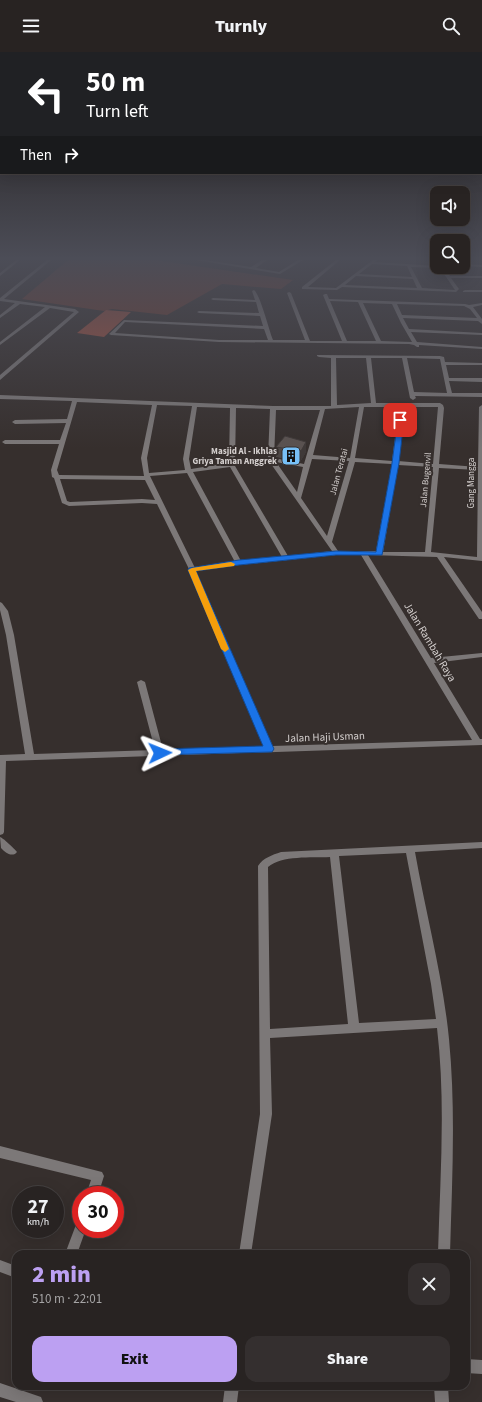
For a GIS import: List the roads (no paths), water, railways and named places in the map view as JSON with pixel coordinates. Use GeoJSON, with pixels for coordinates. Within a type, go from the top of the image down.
{"type":"FeatureCollection","features":[{"type":"Feature","properties":{"kind":"street"},"geometry":{"type":"LineString","coordinates":[[0,344],[27,323]]}},
{"type":"Feature","properties":{"kind":"street"},"geometry":{"type":"LineString","coordinates":[[0,378],[65,323]]}},
{"type":"Feature","properties":{"kind":"street"},"geometry":{"type":"LineString","coordinates":[[122,323],[111,334],[272,342],[416,344],[482,348]]}},
{"type":"Feature","properties":{"kind":"street"},"geometry":{"type":"LineString","coordinates":[[165,323],[267,328]]}},
{"type":"Feature","properties":{"kind":"street"},"geometry":{"type":"LineString","coordinates":[[265,323],[272,342]]}},
{"type":"Feature","properties":{"kind":"street"},"geometry":{"type":"LineString","coordinates":[[301,323],[308,342]]}},
{"type":"Feature","properties":{"kind":"street"},"geometry":{"type":"LineString","coordinates":[[337,323],[345,342]]}},
{"type":"Feature","properties":{"kind":"street"},"geometry":{"type":"LineString","coordinates":[[370,323],[379,343]]}},
{"type":"Feature","properties":{"kind":"street"},"geometry":{"type":"LineString","coordinates":[[404,323],[422,356]]}},
{"type":"Feature","properties":{"kind":"street"},"geometry":{"type":"LineString","coordinates":[[408,330],[482,334]]}},
{"type":"Feature","properties":{"kind":"street"},"geometry":{"type":"LineString","coordinates":[[320,356],[440,357],[443,363],[450,394]]}},
{"type":"Feature","properties":{"kind":"street"},"geometry":{"type":"LineString","coordinates":[[333,356],[334,406]]}},
{"type":"Feature","properties":{"kind":"street"},"geometry":{"type":"LineString","coordinates":[[368,356],[374,405]]}},
{"type":"Feature","properties":{"kind":"street"},"geometry":{"type":"LineString","coordinates":[[0,397],[273,408],[413,405],[404,357]]}},
{"type":"Feature","properties":{"kind":"street"},"geometry":{"type":"LineString","coordinates":[[443,363],[482,364]]}},
{"type":"Feature","properties":{"kind":"street"},"geometry":{"type":"LineString","coordinates":[[447,379],[482,380]]}},
{"type":"Feature","properties":{"kind":"street"},"geometry":{"type":"LineString","coordinates":[[412,394],[482,395]]}},
{"type":"Feature","properties":{"kind":"street"},"geometry":{"type":"LineString","coordinates":[[75,401],[54,470],[63,500],[66,503],[159,502]]}},
{"type":"Feature","properties":{"kind":"street"},"geometry":{"type":"LineString","coordinates":[[155,404],[144,458],[147,476],[192,570],[269,749]]}},
{"type":"Feature","properties":{"kind":"street","name":"Jalan Bugenvil"},"geometry":{"type":"LineString","coordinates":[[413,405],[434,404],[440,405],[441,408],[428,554]]}},
{"type":"Feature","properties":{"kind":"street"},"geometry":{"type":"LineString","coordinates":[[195,405],[186,459],[187,467],[239,563]]}},
{"type":"Feature","properties":{"kind":"street","name":"Jalan Teratai"},"geometry":{"type":"LineString","coordinates":[[329,542],[352,461],[362,405]]}},
{"type":"Feature","properties":{"kind":"street"},"geometry":{"type":"LineString","coordinates":[[380,554],[395,463],[402,405]]}},
{"type":"Feature","properties":{"kind":"street"},"geometry":{"type":"LineString","coordinates":[[233,406],[232,466],[286,558]]}},
{"type":"Feature","properties":{"kind":"street","name":"Gang Mangga"},"geometry":{"type":"LineString","coordinates":[[481,559],[482,407]]}},
{"type":"Feature","properties":{"kind":"street"},"geometry":{"type":"LineString","coordinates":[[273,408],[271,459],[336,553]]}},
{"type":"Feature","properties":{"kind":"street"},"geometry":{"type":"LineString","coordinates":[[298,496],[323,408]]}},
{"type":"Feature","properties":{"kind":"street"},"geometry":{"type":"LineString","coordinates":[[15,422],[68,421]]}},
{"type":"Feature","properties":{"kind":"street"},"geometry":{"type":"LineString","coordinates":[[6,442],[62,442]]}},
{"type":"Feature","properties":{"kind":"street"},"geometry":{"type":"LineString","coordinates":[[310,457],[481,469]]}},
{"type":"Feature","properties":{"kind":"street"},"geometry":{"type":"LineString","coordinates":[[55,477],[147,476],[190,472],[271,459],[307,466]]}},
{"type":"Feature","properties":{"kind":"street"},"geometry":{"type":"LineString","coordinates":[[192,570],[239,563],[336,553],[438,554],[481,559]]}},
{"type":"Feature","properties":{"kind":"street","name":"Jalan Rambah Raya"},"geometry":{"type":"LineString","coordinates":[[364,554],[480,742]]}},
{"type":"Feature","properties":{"kind":"street"},"geometry":{"type":"LineString","coordinates":[[438,554],[482,617]]}},
{"type":"Feature","properties":{"kind":"street"},"geometry":{"type":"LineString","coordinates":[[0,604],[4,611],[10,634],[30,757]]}},
{"type":"Feature","properties":{"kind":"street"},"geometry":{"type":"LineString","coordinates":[[429,661],[482,655]]}},
{"type":"Feature","properties":{"kind":"street"},"geometry":{"type":"LineString","coordinates":[[141,682],[160,753]]}},
{"type":"Feature","properties":{"kind":"street","name":"Jalan Haji Usman"},"geometry":{"type":"LineString","coordinates":[[1,758],[480,742]]}},
{"type":"Feature","properties":{"kind":"street"},"geometry":{"type":"LineString","coordinates":[[0,832],[1,758]]}},
{"type":"Feature","properties":{"kind":"street"},"geometry":{"type":"LineString","coordinates":[[0,840],[4,846],[12,852]]}},
{"type":"Feature","properties":{"kind":"street"},"geometry":{"type":"LineString","coordinates":[[246,1250],[266,1114],[263,866],[270,860],[281,856],[482,845]]}},
{"type":"Feature","properties":{"kind":"street"},"geometry":{"type":"LineString","coordinates":[[410,849],[442,1022],[446,1066],[447,1118],[444,1250]]}},
{"type":"Feature","properties":{"kind":"street"},"geometry":{"type":"LineString","coordinates":[[334,853],[354,1028]]}},
{"type":"Feature","properties":{"kind":"street"},"geometry":{"type":"LineString","coordinates":[[265,1034],[442,1022]]}},
{"type":"Feature","properties":{"kind":"street"},"geometry":{"type":"LineString","coordinates":[[0,1152],[98,1176],[95,1186]]}},
{"type":"Feature","properties":{"kind":"street"},"geometry":{"type":"LineString","coordinates":[[72,1250],[77,1238]]}},
{"type":"Feature","properties":{"kind":"street"},"geometry":{"type":"LineString","coordinates":[[0,1266],[12,1270]]}},
{"type":"Feature","properties":{"kind":"street"},"geometry":{"type":"LineString","coordinates":[[470,1366],[482,1367]]}},
{"type":"Feature","properties":{"kind":"street"},"geometry":{"type":"LineString","coordinates":[[0,1390],[36,1402]]}},
{"type":"Feature","properties":{"kind":"street"},"geometry":{"type":"LineString","coordinates":[[230,1402],[232,1390]]}},
{"type":"Feature","properties":{"kind":"street"},"geometry":{"type":"LineString","coordinates":[[441,1390],[442,1402]]}},
{"type":"Feature","properties":{"kind":"place","name":"Masjid Al - Ikhlas Griya Taman Anggrek"},"geometry":{"type":"Point","coordinates":[291,456]}}]}
